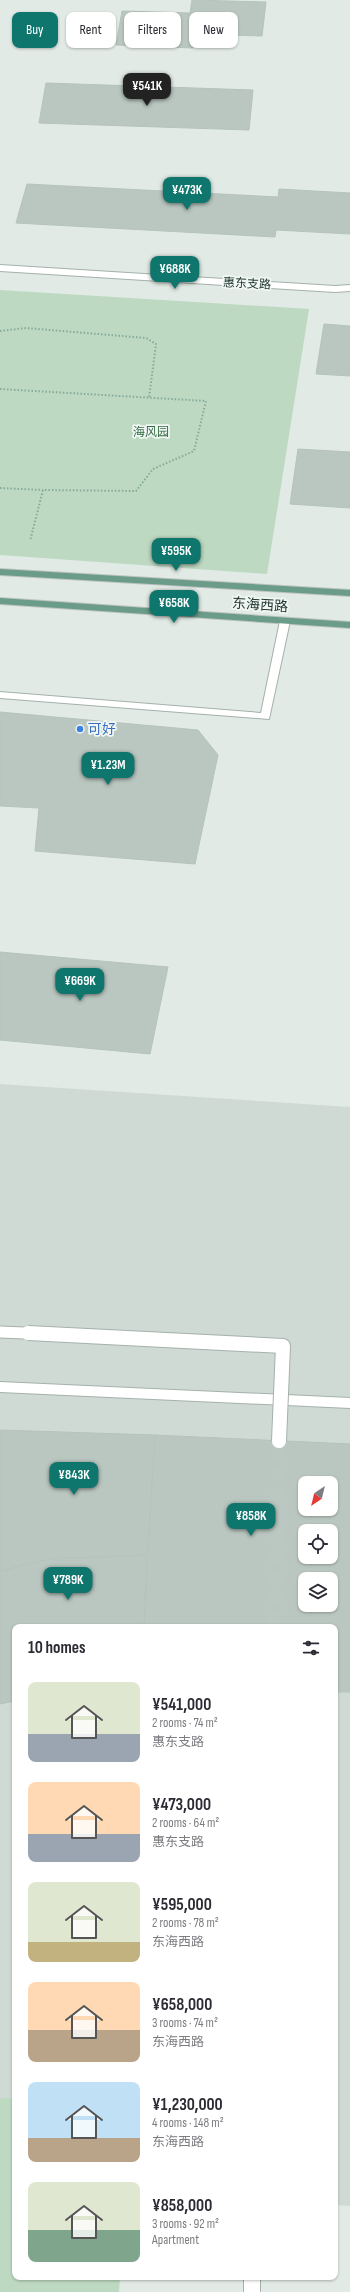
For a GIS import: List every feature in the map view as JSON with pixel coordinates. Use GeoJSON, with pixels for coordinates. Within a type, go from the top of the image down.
{"type":"FeatureCollection","features":[{"type":"Feature","properties":{"kind":"main road","name":"东海西路"},"geometry":{"type":"LineString","coordinates":[[0,572],[350,593]]}},
{"type":"Feature","properties":{"kind":"main road","name":"东海西路"},"geometry":{"type":"LineString","coordinates":[[0,601],[350,625]]}},
{"type":"Feature","properties":{"kind":"street","name":"惠东支路"},"geometry":{"type":"LineString","coordinates":[[0,268],[335,289],[350,288]]}},
{"type":"Feature","properties":{"kind":"street"},"geometry":{"type":"LineString","coordinates":[[0,695],[265,717],[285,621]]}},
{"type":"Feature","properties":{"kind":"street"},"geometry":{"type":"LineString","coordinates":[[0,1332],[283,1346],[280,1440]]}},
{"type":"Feature","properties":{"kind":"street"},"geometry":{"type":"LineString","coordinates":[[0,1387],[350,1403]]}},
{"type":"Feature","properties":{"kind":"street"},"geometry":{"type":"LineString","coordinates":[[252,2280],[252,2292]]}},
{"type":"Feature","properties":{"kind":"path"},"geometry":{"type":"LineString","coordinates":[[0,331],[26,328],[146,338],[156,344],[149,398]]}},
{"type":"Feature","properties":{"kind":"path"},"geometry":{"type":"LineString","coordinates":[[0,389],[206,402],[194,451],[153,469],[136,491],[0,488]]}},
{"type":"Feature","properties":{"kind":"path"},"geometry":{"type":"LineString","coordinates":[[22,573],[43,490]]}},
{"type":"Feature","properties":{"kind":"shaded area"},"geometry":{"type":"Polygon","coordinates":[[[0,1084],[350,1107],[350,2206],[338,2205],[338,1624],[12,1624],[12,2189],[0,2189],[0,1084]]]}},
{"type":"Feature","properties":{"kind":"green space","name":"海风园"},"geometry":{"type":"Polygon","coordinates":[[[0,290],[309,309],[267,574],[0,555],[0,290]]]}},
{"type":"Feature","properties":{"kind":"green space"},"geometry":{"type":"Polygon","coordinates":[[[0,2098],[12,2099],[12,2280],[120,2280],[119,2292],[0,2292],[0,2098]]]}},
{"type":"Feature","properties":{"kind":"building"},"geometry":{"type":"Polygon","coordinates":[[[192,0],[266,2],[262,36],[238,35],[238,12],[190,12],[192,0]]]}},
{"type":"Feature","properties":{"kind":"building"},"geometry":{"type":"Polygon","coordinates":[[[122,11],[156,12],[124,12],[124,45],[116,45],[122,11]]]}},
{"type":"Feature","properties":{"kind":"building"},"geometry":{"type":"Polygon","coordinates":[[[181,13],[189,13],[189,48],[181,48],[181,13]]]}},
{"type":"Feature","properties":{"kind":"building"},"geometry":{"type":"Polygon","coordinates":[[[46,83],[253,90],[249,130],[39,123],[46,83]]]}},
{"type":"Feature","properties":{"kind":"building"},"geometry":{"type":"Polygon","coordinates":[[[27,184],[278,197],[279,189],[350,193],[350,234],[276,230],[275,237],[16,223],[27,184]]]}},
{"type":"Feature","properties":{"kind":"building"},"geometry":{"type":"Polygon","coordinates":[[[324,324],[350,326],[350,376],[316,374],[324,324]]]}},
{"type":"Feature","properties":{"kind":"building"},"geometry":{"type":"Polygon","coordinates":[[[298,449],[350,452],[350,508],[290,504],[298,449]]]}},
{"type":"Feature","properties":{"kind":"building"},"geometry":{"type":"Polygon","coordinates":[[[0,712],[198,730],[218,755],[195,864],[35,851],[39,808],[0,806],[0,712]]]}},
{"type":"Feature","properties":{"kind":"building"},"geometry":{"type":"Polygon","coordinates":[[[0,952],[168,967],[150,1054],[0,1040],[0,952]]]}},
{"type":"Feature","properties":{"kind":"building"},"geometry":{"type":"Polygon","coordinates":[[[0,1430],[155,1435],[147,1555],[50,1559],[0,1571],[0,1430]]]}},
{"type":"Feature","properties":{"kind":"building"},"geometry":{"type":"Polygon","coordinates":[[[155,1435],[350,1444],[350,1692],[338,1692],[338,1624],[144,1624],[155,1435]]]}},
{"type":"Feature","properties":{"kind":"building"},"geometry":{"type":"Polygon","coordinates":[[[147,1555],[144,1624],[12,1624],[12,1702],[0,1704],[0,1571],[50,1559],[147,1555]]]}},
{"type":"Feature","properties":{"kind":"tunnel"},"geometry":{"type":"LineString","coordinates":[[275,1624],[279,1441]]}},
{"type":"Feature","properties":{"kind":"place","name":"可好"},"geometry":{"type":"Point","coordinates":[80,729]}}]}
